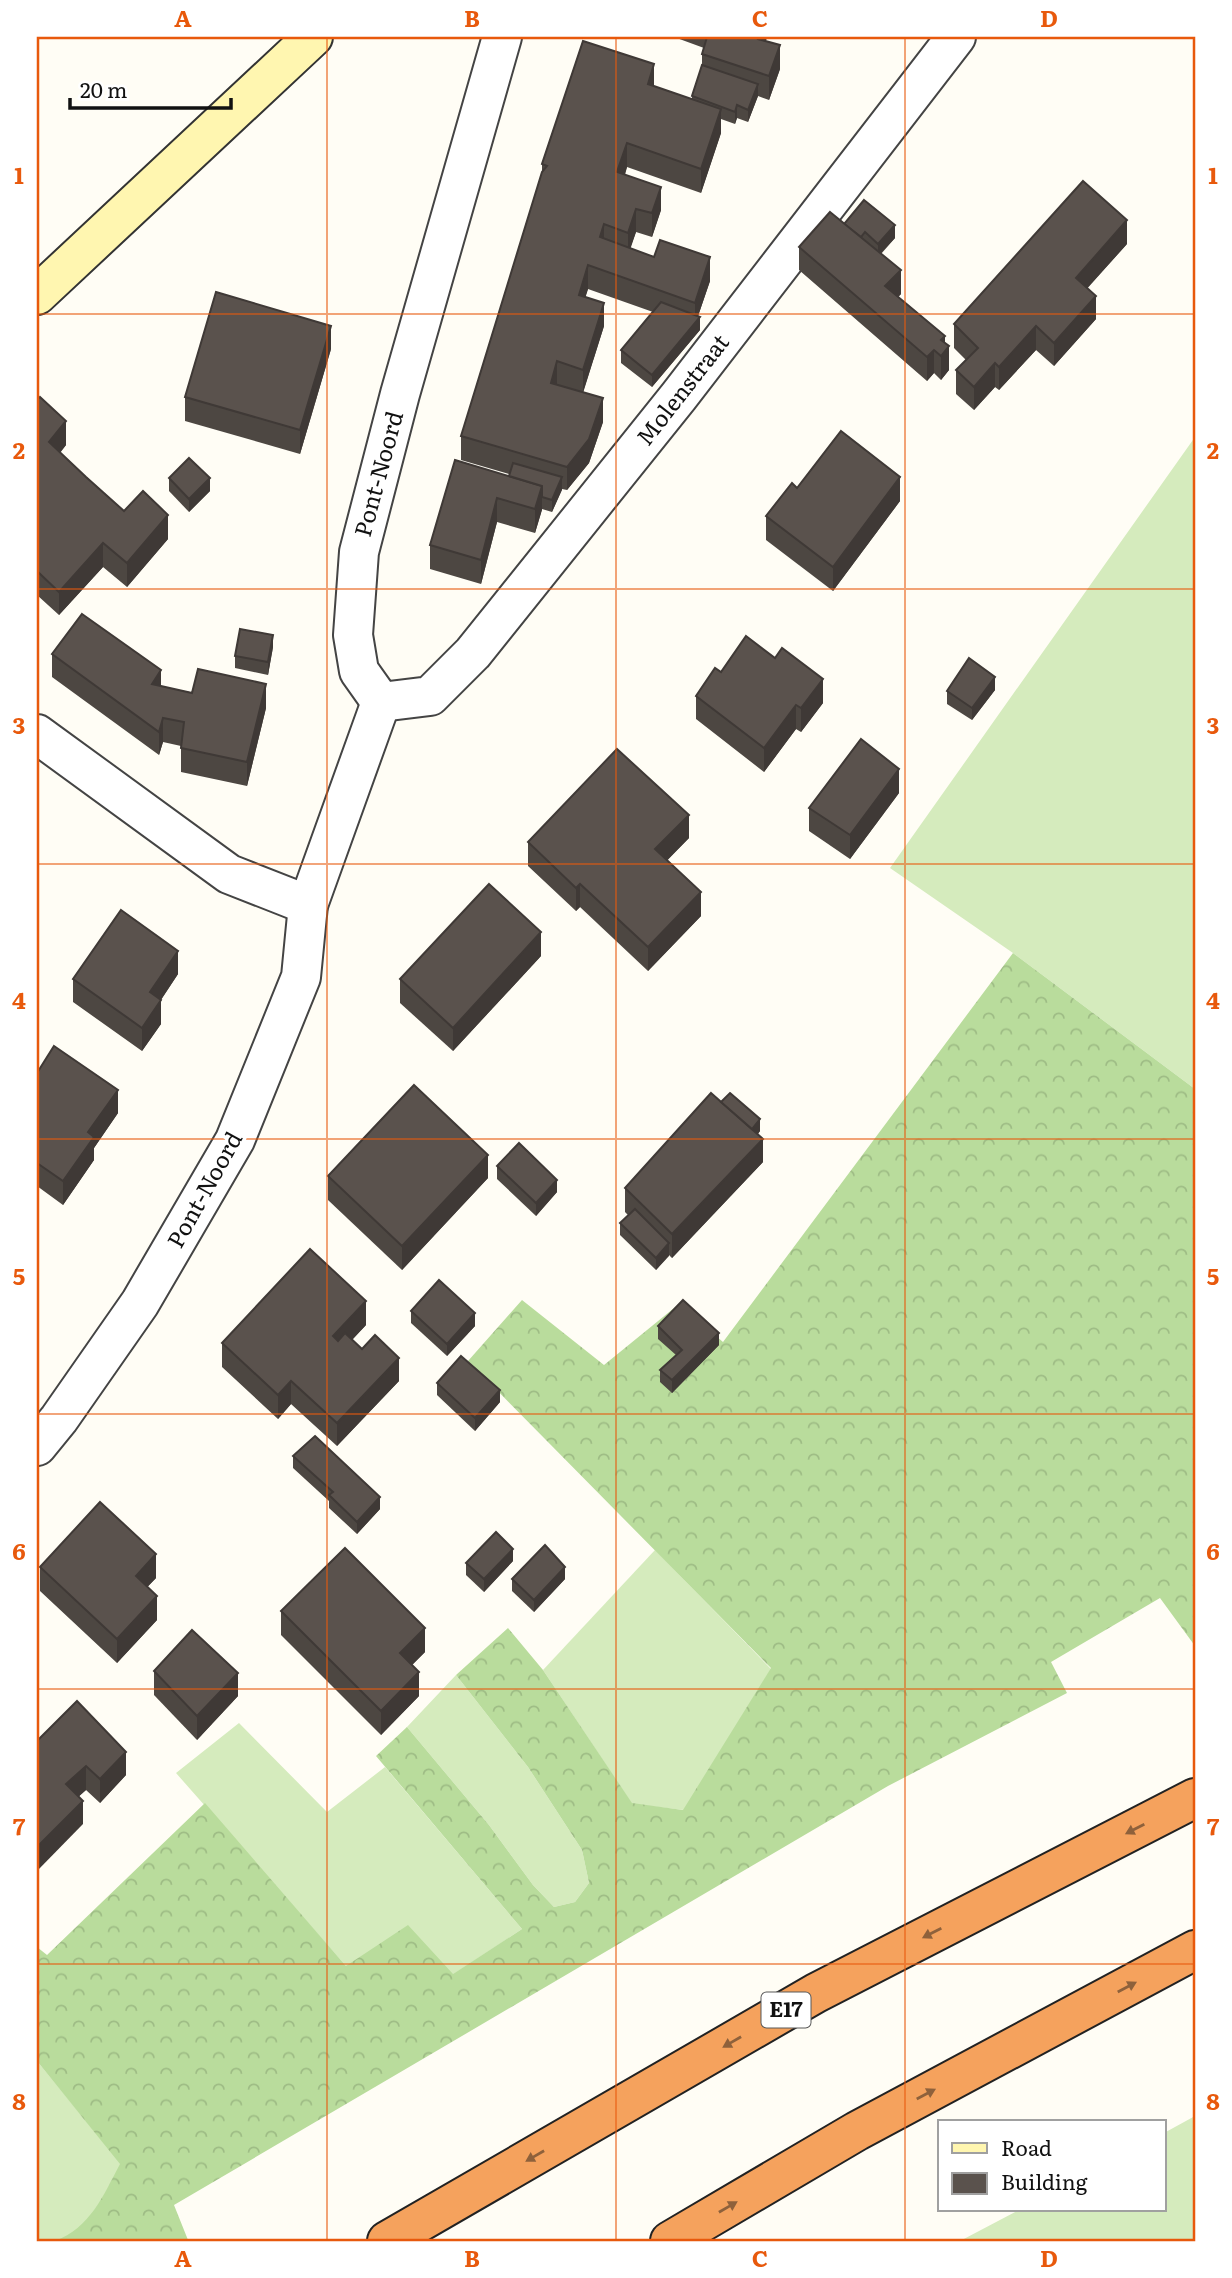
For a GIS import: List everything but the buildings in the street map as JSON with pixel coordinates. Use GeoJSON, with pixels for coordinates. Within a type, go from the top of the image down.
{"type":"FeatureCollection","features":[{"type":"Feature","properties":{"kind":"highway","name":"E17"},"geometry":{"type":"LineString","coordinates":[[387,2241],[816,1993],[1195,1798]]}},
{"type":"Feature","properties":{"kind":"highway"},"geometry":{"type":"LineString","coordinates":[[670,2241],[857,2131],[1195,1950]]}},
{"type":"Feature","properties":{"kind":"street"},"geometry":{"type":"LineString","coordinates":[[37,295],[313,37]]}},
{"type":"Feature","properties":{"kind":"street","name":"Pont-Noord"},"geometry":{"type":"LineString","coordinates":[[37,1446],[140,1303],[235,1140],[301,977],[308,905],[382,702],[359,671],[353,635],[359,552],[400,394],[502,37]]}},
{"type":"Feature","properties":{"kind":"street","name":"Molenstraat"},"geometry":{"type":"LineString","coordinates":[[382,702],[430,696],[473,653],[679,396],[956,37]]}},
{"type":"Feature","properties":{"kind":"street"},"geometry":{"type":"LineString","coordinates":[[37,734],[229,874],[308,905]]}},
{"type":"Feature","properties":{"kind":"green space"},"geometry":{"type":"Polygon","coordinates":[[[1195,437],[1195,1089],[1013,953],[890,868],[1195,437]]]}},
{"type":"Feature","properties":{"kind":"green space"},"geometry":{"type":"Polygon","coordinates":[[[1013,953],[1195,1089],[1195,1646],[1160,1598],[1051,1662],[1067,1693],[888,1786],[174,2205],[188,2240],[55,2241],[78,2228],[94,2210],[120,2164],[37,2061],[37,1947],[47,1955],[205,1803],[346,1966],[408,1925],[453,1974],[522,1929],[376,1756],[407,1727],[489,1825],[533,1885],[554,1907],[575,1902],[589,1883],[582,1850],[528,1767],[456,1675],[508,1628],[543,1670],[632,1803],[683,1810],[771,1668],[468,1361],[522,1300],[604,1365],[679,1304],[723,1342],[1013,953]]]}},
{"type":"Feature","properties":{"kind":"green space"},"geometry":{"type":"Polygon","coordinates":[[[655,1550],[771,1669],[684,1810],[632,1804],[543,1670],[655,1550]]]}},
{"type":"Feature","properties":{"kind":"green space"},"geometry":{"type":"Polygon","coordinates":[[[456,1675],[528,1767],[582,1850],[589,1883],[575,1902],[554,1907],[533,1885],[489,1825],[407,1727],[456,1675]]]}},
{"type":"Feature","properties":{"kind":"green space"},"geometry":{"type":"Polygon","coordinates":[[[239,1723],[327,1812],[385,1767],[522,1929],[452,1975],[346,1966],[176,1773],[239,1723]]]}},
{"type":"Feature","properties":{"kind":"green space"},"geometry":{"type":"Polygon","coordinates":[[[37,2061],[121,2164],[100,2202],[81,2228],[70,2236],[51,2241],[37,2241],[37,2061]]]}},
{"type":"Feature","properties":{"kind":"green space"},"geometry":{"type":"Polygon","coordinates":[[[1195,2116],[1195,2241],[960,2241],[1015,2212],[1166,2212],[1166,2132],[1195,2116]]]}}]}
